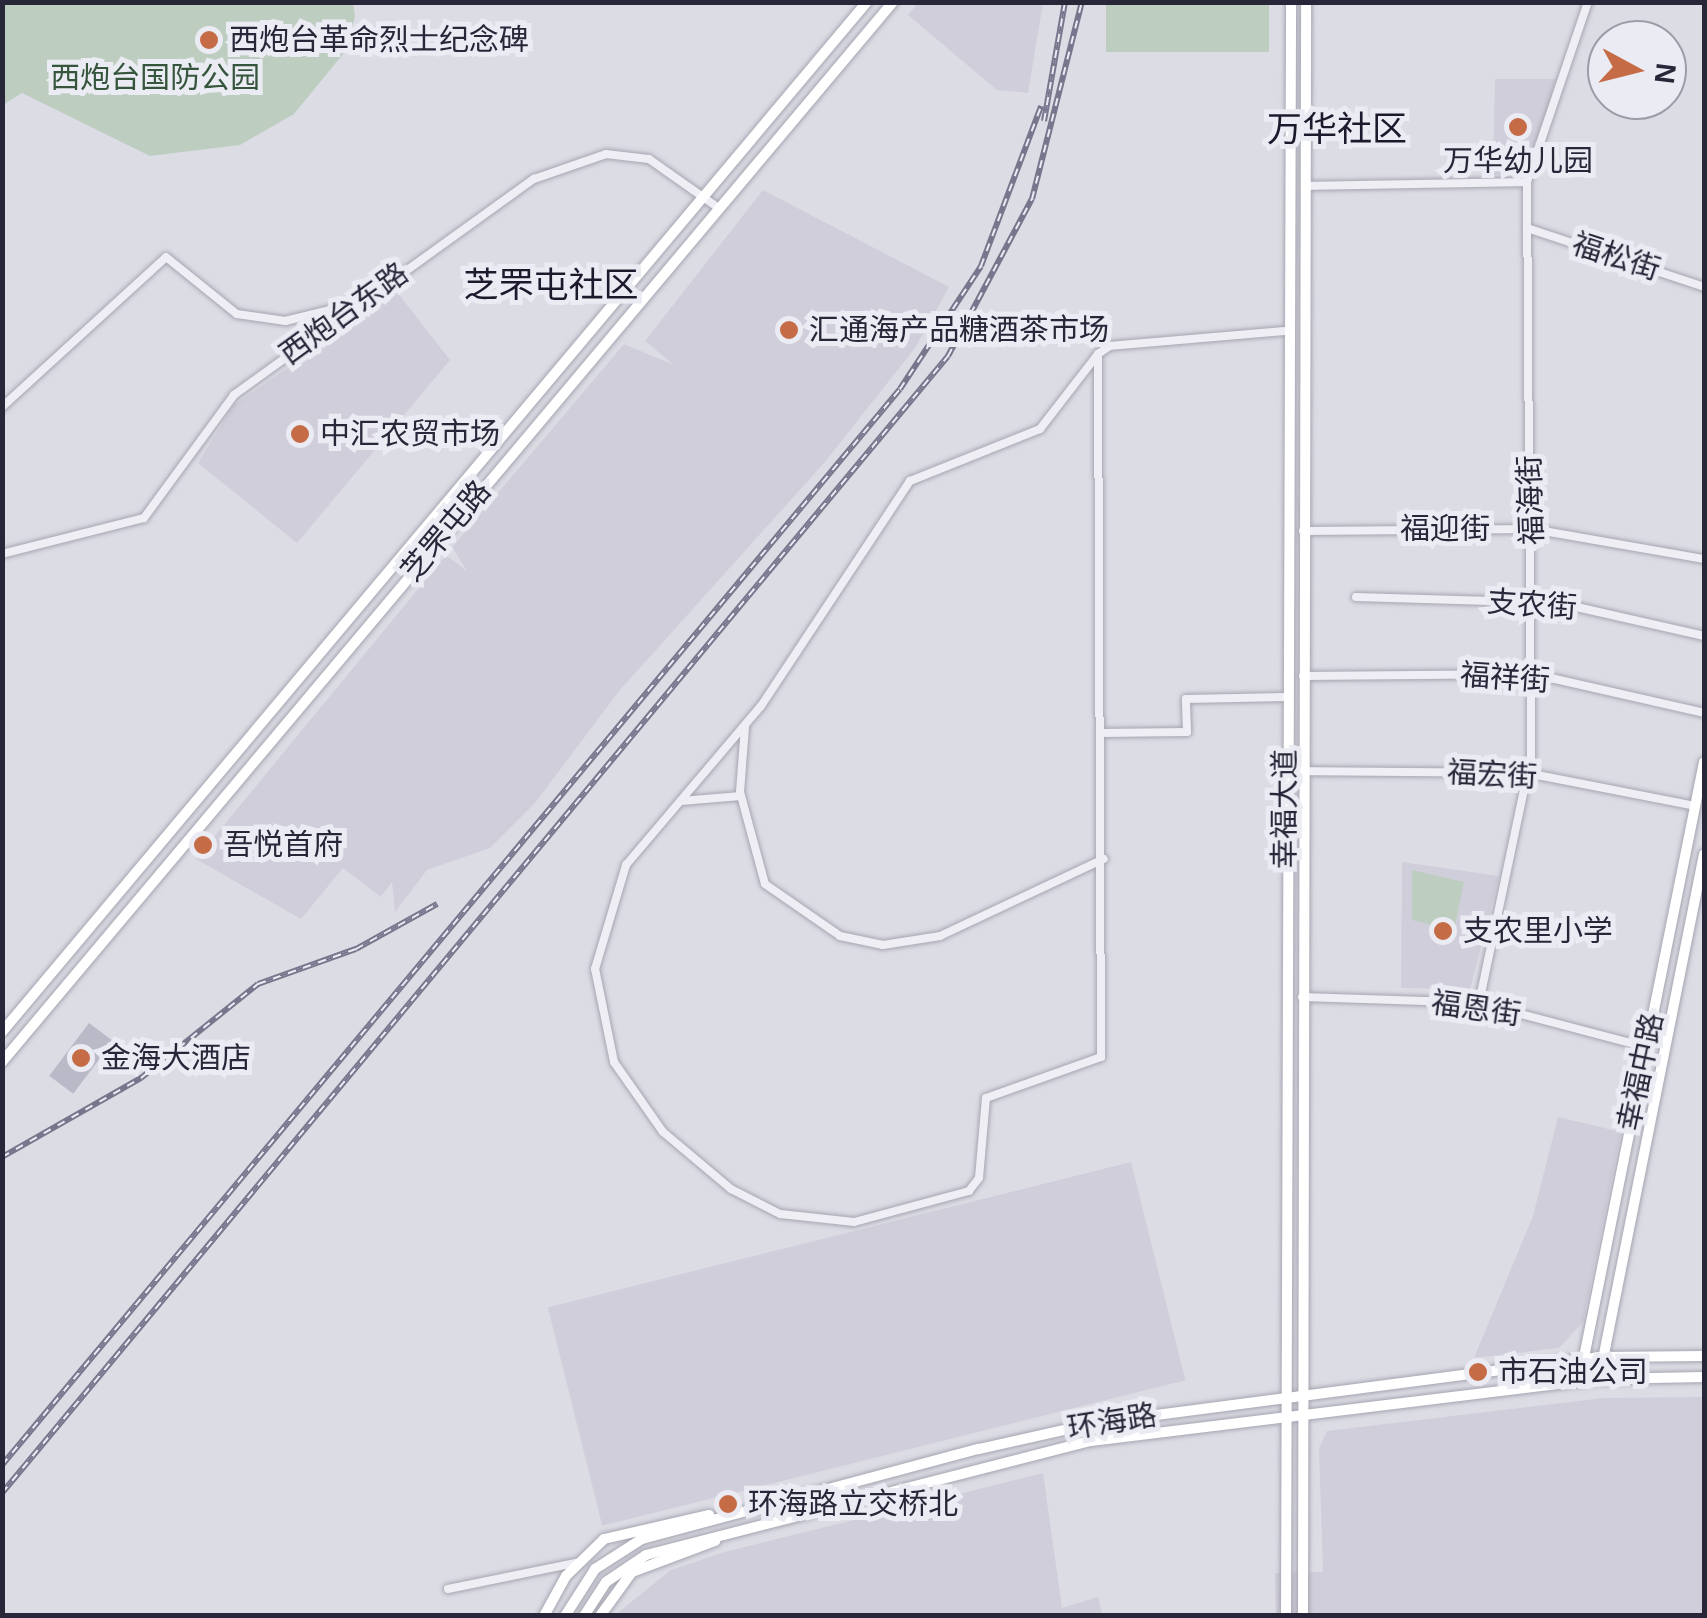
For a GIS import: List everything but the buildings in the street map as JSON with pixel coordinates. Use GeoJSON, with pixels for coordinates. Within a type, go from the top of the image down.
{"type":"FeatureCollection","features":[{"type":"Feature","properties":{"kind":"main road","name":"芝罘屯路"},"geometry":{"type":"LineString","coordinates":[[2,1032],[868,2]]}},
{"type":"Feature","properties":{"kind":"main road","name":"芝罘屯路"},"geometry":{"type":"LineString","coordinates":[[2,1062],[893,2]]}},
{"type":"Feature","properties":{"kind":"main road","name":"幸福大道"},"geometry":{"type":"LineString","coordinates":[[1286,1616],[1286,331],[1291,2]]}},
{"type":"Feature","properties":{"kind":"main road","name":"幸福大道"},"geometry":{"type":"LineString","coordinates":[[1303,1616],[1300,1396],[1306,2]]}},
{"type":"Feature","properties":{"kind":"main road","name":"幸福中路"},"geometry":{"type":"LineString","coordinates":[[1579,1382],[1704,762]]}},
{"type":"Feature","properties":{"kind":"main road","name":"幸福中路"},"geometry":{"type":"LineString","coordinates":[[1599,1379],[1704,854]]}},
{"type":"Feature","properties":{"kind":"main road","name":"环海路"},"geometry":{"type":"LineString","coordinates":[[565,1616],[587,1577],[620,1550],[734,1512],[1095,1423],[1601,1357],[1704,1356]]}},
{"type":"Feature","properties":{"kind":"main road","name":"环海路"},"geometry":{"type":"LineString","coordinates":[[584,1616],[632,1561],[736,1530],[1090,1441],[1599,1379],[1704,1377]]}},
{"type":"Feature","properties":{"kind":"main road"},"geometry":{"type":"LineString","coordinates":[[544,1616],[579,1562],[620,1531],[734,1512]]}},
{"type":"Feature","properties":{"kind":"main road"},"geometry":{"type":"LineString","coordinates":[[600,1616],[632,1572],[736,1530]]}},
{"type":"Feature","properties":{"kind":"street","name":"福海街"},"geometry":{"type":"LineString","coordinates":[[1479,1003],[1528,773],[1534,602],[1526,182],[1588,2]]}},
{"type":"Feature","properties":{"kind":"street","name":"西炮台东路"},"geometry":{"type":"LineString","coordinates":[[2,554],[144,518],[234,395],[534,178],[577,160],[649,159],[717,207]]}},
{"type":"Feature","properties":{"kind":"street"},"geometry":{"type":"LineString","coordinates":[[1305,186],[1526,182]]}},
{"type":"Feature","properties":{"kind":"street","name":"福松街"},"geometry":{"type":"LineString","coordinates":[[1527,228],[1704,287]]}},
{"type":"Feature","properties":{"kind":"street"},"geometry":{"type":"LineString","coordinates":[[2,406],[166,257],[237,314],[285,321],[358,304]]}},
{"type":"Feature","properties":{"kind":"street"},"geometry":{"type":"LineString","coordinates":[[1098,354],[1104,859],[1101,1057],[986,1098],[979,1178],[969,1190],[854,1222],[822,1222],[766,1208],[705,1170],[645,1113],[604,1032],[595,969],[606,907],[645,836],[680,802],[746,724],[902,488],[1040,428],[1098,354],[1126,340],[1286,331]]}},
{"type":"Feature","properties":{"kind":"street","name":"福迎街"},"geometry":{"type":"LineString","coordinates":[[1303,531],[1532,530],[1704,558]]}},
{"type":"Feature","properties":{"kind":"street","name":"支农街"},"geometry":{"type":"LineString","coordinates":[[1356,597],[1534,602],[1704,636]]}},
{"type":"Feature","properties":{"kind":"street","name":"福祥街"},"geometry":{"type":"LineString","coordinates":[[1303,676],[1533,674],[1704,713]]}},
{"type":"Feature","properties":{"kind":"street"},"geometry":{"type":"LineString","coordinates":[[1100,733],[1187,732],[1186,699],[1286,697]]}},
{"type":"Feature","properties":{"kind":"street"},"geometry":{"type":"LineString","coordinates":[[746,724],[741,796],[765,884],[812,923],[859,942],[940,936],[1104,859]]}},
{"type":"Feature","properties":{"kind":"street","name":"福宏街"},"geometry":{"type":"LineString","coordinates":[[1286,771],[1528,773],[1696,806]]}},
{"type":"Feature","properties":{"kind":"street"},"geometry":{"type":"LineString","coordinates":[[680,802],[741,796]]}},
{"type":"Feature","properties":{"kind":"street","name":"福恩街"},"geometry":{"type":"LineString","coordinates":[[1302,997],[1479,1003],[1646,1046]]}},
{"type":"Feature","properties":{"kind":"street"},"geometry":{"type":"LineString","coordinates":[[448,1589],[579,1562]]}},
{"type":"Feature","properties":{"kind":"shaded area"},"geometry":{"type":"Polygon","coordinates":[[[918,3],[1043,3],[1028,93],[997,90],[908,15],[918,3]]]}},
{"type":"Feature","properties":{"kind":"shaded area","name":"万华幼儿园"},"geometry":{"type":"Polygon","coordinates":[[[1495,79],[1556,79],[1529,175],[1493,175],[1495,79]]]}},
{"type":"Feature","properties":{"kind":"shaded area"},"geometry":{"type":"Polygon","coordinates":[[[763,190],[949,287],[915,348],[824,463],[619,691],[535,803],[490,848],[427,870],[395,912],[392,882],[381,897],[343,868],[301,919],[196,859],[446,555],[467,571],[452,547],[624,344],[674,365],[645,341],[763,190]]]}},
{"type":"Feature","properties":{"kind":"shaded area","name":"中汇农贸市场"},"geometry":{"type":"Polygon","coordinates":[[[397,292],[450,360],[297,543],[198,463],[234,405],[397,292]]]}},
{"type":"Feature","properties":{"kind":"shaded area","name":"支农里小学"},"geometry":{"type":"Polygon","coordinates":[[[1402,862],[1499,876],[1470,989],[1401,988],[1402,862]]]}},
{"type":"Feature","properties":{"kind":"shaded area"},"geometry":{"type":"Polygon","coordinates":[[[1558,1117],[1621,1132],[1583,1322],[1559,1348],[1474,1358],[1533,1216],[1558,1117]]]}},
{"type":"Feature","properties":{"kind":"shaded area"},"geometry":{"type":"Polygon","coordinates":[[[1131,1162],[1185,1380],[602,1526],[548,1307],[1131,1162]]]}},
{"type":"Feature","properties":{"kind":"shaded area"},"geometry":{"type":"Polygon","coordinates":[[[1704,1397],[1704,1615],[1276,1615],[1275,1573],[1323,1572],[1319,1448],[1327,1431],[1604,1398],[1704,1397]]]}},
{"type":"Feature","properties":{"kind":"shaded area"},"geometry":{"type":"Polygon","coordinates":[[[1043,1473],[1062,1608],[1098,1597],[1102,1615],[615,1615],[671,1570],[721,1553],[1043,1473]]]}},
{"type":"Feature","properties":{"kind":"green space","name":"西炮台国防公园"},"geometry":{"type":"Polygon","coordinates":[[[3,2],[353,2],[355,17],[343,54],[294,114],[240,145],[150,156],[22,93],[3,105],[3,2]]]}},
{"type":"Feature","properties":{"kind":"green space"},"geometry":{"type":"Polygon","coordinates":[[[1106,3],[1269,3],[1269,52],[1106,52],[1106,3]]]}},
{"type":"Feature","properties":{"kind":"green space"},"geometry":{"type":"Polygon","coordinates":[[[1412,870],[1464,882],[1454,930],[1412,920],[1412,870]]]}},
{"type":"Feature","properties":{"kind":"railway"},"geometry":{"type":"LineString","coordinates":[[1044,121],[1065,2]]}},
{"type":"Feature","properties":{"kind":"railway"},"geometry":{"type":"LineString","coordinates":[[2,1493],[948,356],[1032,199],[1082,2]]}},
{"type":"Feature","properties":{"kind":"railway"},"geometry":{"type":"LineString","coordinates":[[2,1465],[900,389],[981,266],[1041,106]]}},
{"type":"Feature","properties":{"kind":"railway"},"geometry":{"type":"LineString","coordinates":[[2,1157],[141,1078],[258,984],[356,949],[437,904]]}},
{"type":"Feature","properties":{"kind":"place","name":"西炮台革命烈士纪念碑"},"geometry":{"type":"Point","coordinates":[209,40]}},
{"type":"Feature","properties":{"kind":"place","name":"万华幼儿园"},"geometry":{"type":"Point","coordinates":[1518,127]}},
{"type":"Feature","properties":{"kind":"place","name":"汇通海产品糖酒茶市场"},"geometry":{"type":"Point","coordinates":[789,330]}},
{"type":"Feature","properties":{"kind":"place","name":"中汇农贸市场"},"geometry":{"type":"Point","coordinates":[300,434]}},
{"type":"Feature","properties":{"kind":"place","name":"吾悦首府"},"geometry":{"type":"Point","coordinates":[203,845]}},
{"type":"Feature","properties":{"kind":"place","name":"支农里小学"},"geometry":{"type":"Point","coordinates":[1443,931]}},
{"type":"Feature","properties":{"kind":"place","name":"金海大酒店"},"geometry":{"type":"Point","coordinates":[81,1058]}},
{"type":"Feature","properties":{"kind":"place","name":"市石油公司"},"geometry":{"type":"Point","coordinates":[1478,1372]}},
{"type":"Feature","properties":{"kind":"place","name":"环海路立交桥北"},"geometry":{"type":"Point","coordinates":[728,1504]}},
{"type":"Feature","properties":{"kind":"district","name":"万华社区"},"geometry":{"type":"Point","coordinates":[1337,129]}},
{"type":"Feature","properties":{"kind":"district","name":"芝罘屯社区"},"geometry":{"type":"Point","coordinates":[551,285]}}]}
